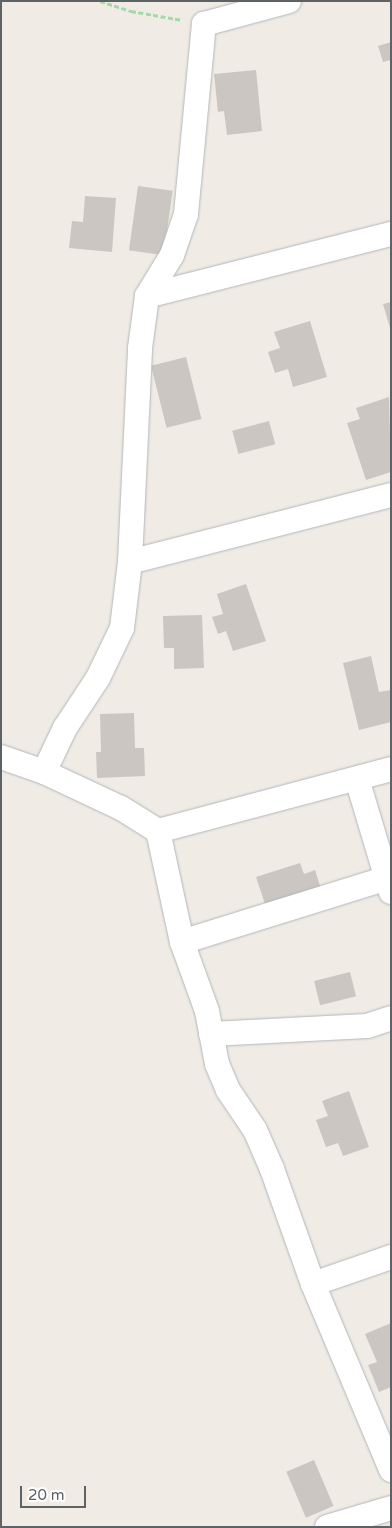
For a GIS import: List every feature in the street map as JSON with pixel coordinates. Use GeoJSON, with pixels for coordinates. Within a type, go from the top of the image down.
{"type":"FeatureCollection","features":[{"type":"Feature","properties":{"kind":"street"},"geometry":{"type":"LineString","coordinates":[[44,772],[80,700],[114,649],[122,628],[130,562],[140,348],[147,296],[172,255],[186,214],[204,24],[289,1]]}},
{"type":"Feature","properties":{"kind":"street"},"geometry":{"type":"LineString","coordinates":[[147,296],[391,234]]}},
{"type":"Feature","properties":{"kind":"street"},"geometry":{"type":"LineString","coordinates":[[130,562],[391,494]]}},
{"type":"Feature","properties":{"kind":"street"},"geometry":{"type":"LineString","coordinates":[[1,758],[44,772],[121,808],[158,831],[182,942],[207,1011],[217,1064],[228,1090],[255,1130],[313,1284],[391,1470]]}},
{"type":"Feature","properties":{"kind":"street"},"geometry":{"type":"LineString","coordinates":[[158,831],[391,769]]}},
{"type":"Feature","properties":{"kind":"street"},"geometry":{"type":"LineString","coordinates":[[182,942],[390,882],[357,779]]}},
{"type":"Feature","properties":{"kind":"street"},"geometry":{"type":"LineString","coordinates":[[211,1034],[367,1026],[391,1018]]}},
{"type":"Feature","properties":{"kind":"street"},"geometry":{"type":"LineString","coordinates":[[313,1284],[391,1257]]}},
{"type":"Feature","properties":{"kind":"street"},"geometry":{"type":"LineString","coordinates":[[327,1527],[391,1508]]}},
{"type":"Feature","properties":{"kind":"path"},"geometry":{"type":"LineString","coordinates":[[100,1],[131,11],[204,24]]}},
{"type":"Feature","properties":{"kind":"building"},"geometry":{"type":"Polygon","coordinates":[[[391,42],[391,60],[383,62],[378,46],[391,42]]]}},
{"type":"Feature","properties":{"kind":"building"},"geometry":{"type":"Polygon","coordinates":[[[256,70],[262,131],[227,135],[224,111],[218,112],[214,74],[256,70]]]}},
{"type":"Feature","properties":{"kind":"building"},"geometry":{"type":"Polygon","coordinates":[[[138,186],[173,191],[164,255],[129,250],[138,186]]]}},
{"type":"Feature","properties":{"kind":"building"},"geometry":{"type":"Polygon","coordinates":[[[85,196],[116,198],[112,252],[69,248],[72,221],[83,222],[85,196]]]}},
{"type":"Feature","properties":{"kind":"building"},"geometry":{"type":"Polygon","coordinates":[[[391,302],[391,328],[390,328],[383,304],[391,302]]]}},
{"type":"Feature","properties":{"kind":"building"},"geometry":{"type":"Polygon","coordinates":[[[310,321],[327,377],[293,387],[288,369],[275,373],[268,352],[280,348],[274,332],[310,321]]]}},
{"type":"Feature","properties":{"kind":"building"},"geometry":{"type":"Polygon","coordinates":[[[186,357],[201,419],[167,428],[151,366],[186,357]]]}},
{"type":"Feature","properties":{"kind":"building"},"geometry":{"type":"Polygon","coordinates":[[[389,397],[391,472],[366,480],[347,423],[360,419],[356,408],[389,397]]]}},
{"type":"Feature","properties":{"kind":"building"},"geometry":{"type":"Polygon","coordinates":[[[269,421],[275,444],[239,454],[232,431],[269,421]]]}},
{"type":"Feature","properties":{"kind":"building"},"geometry":{"type":"Polygon","coordinates":[[[246,584],[266,641],[233,651],[226,631],[218,634],[212,617],[223,614],[217,594],[246,584]]]}},
{"type":"Feature","properties":{"kind":"building"},"geometry":{"type":"Polygon","coordinates":[[[202,615],[204,668],[174,669],[174,648],[164,648],[163,616],[202,615]]]}},
{"type":"Feature","properties":{"kind":"building"},"geometry":{"type":"Polygon","coordinates":[[[371,656],[379,692],[391,690],[391,722],[359,730],[343,663],[371,656]]]}},
{"type":"Feature","properties":{"kind":"building"},"geometry":{"type":"Polygon","coordinates":[[[134,713],[135,748],[144,748],[145,776],[97,778],[96,752],[101,752],[100,714],[134,713]]]}},
{"type":"Feature","properties":{"kind":"building"},"geometry":{"type":"Polygon","coordinates":[[[300,863],[304,874],[315,870],[321,889],[266,907],[256,877],[300,863]]]}},
{"type":"Feature","properties":{"kind":"building"},"geometry":{"type":"Polygon","coordinates":[[[350,972],[356,996],[320,1005],[314,981],[350,972]]]}},
{"type":"Feature","properties":{"kind":"building"},"geometry":{"type":"Polygon","coordinates":[[[349,1091],[369,1147],[343,1156],[338,1143],[326,1147],[316,1120],[328,1116],[322,1101],[349,1091]]]}},
{"type":"Feature","properties":{"kind":"building"},"geometry":{"type":"Polygon","coordinates":[[[391,1323],[391,1387],[379,1392],[368,1365],[377,1362],[365,1334],[391,1323]]]}},
{"type":"Feature","properties":{"kind":"building"},"geometry":{"type":"Polygon","coordinates":[[[314,1460],[334,1506],[306,1518],[286,1472],[314,1460]]]}}]}
